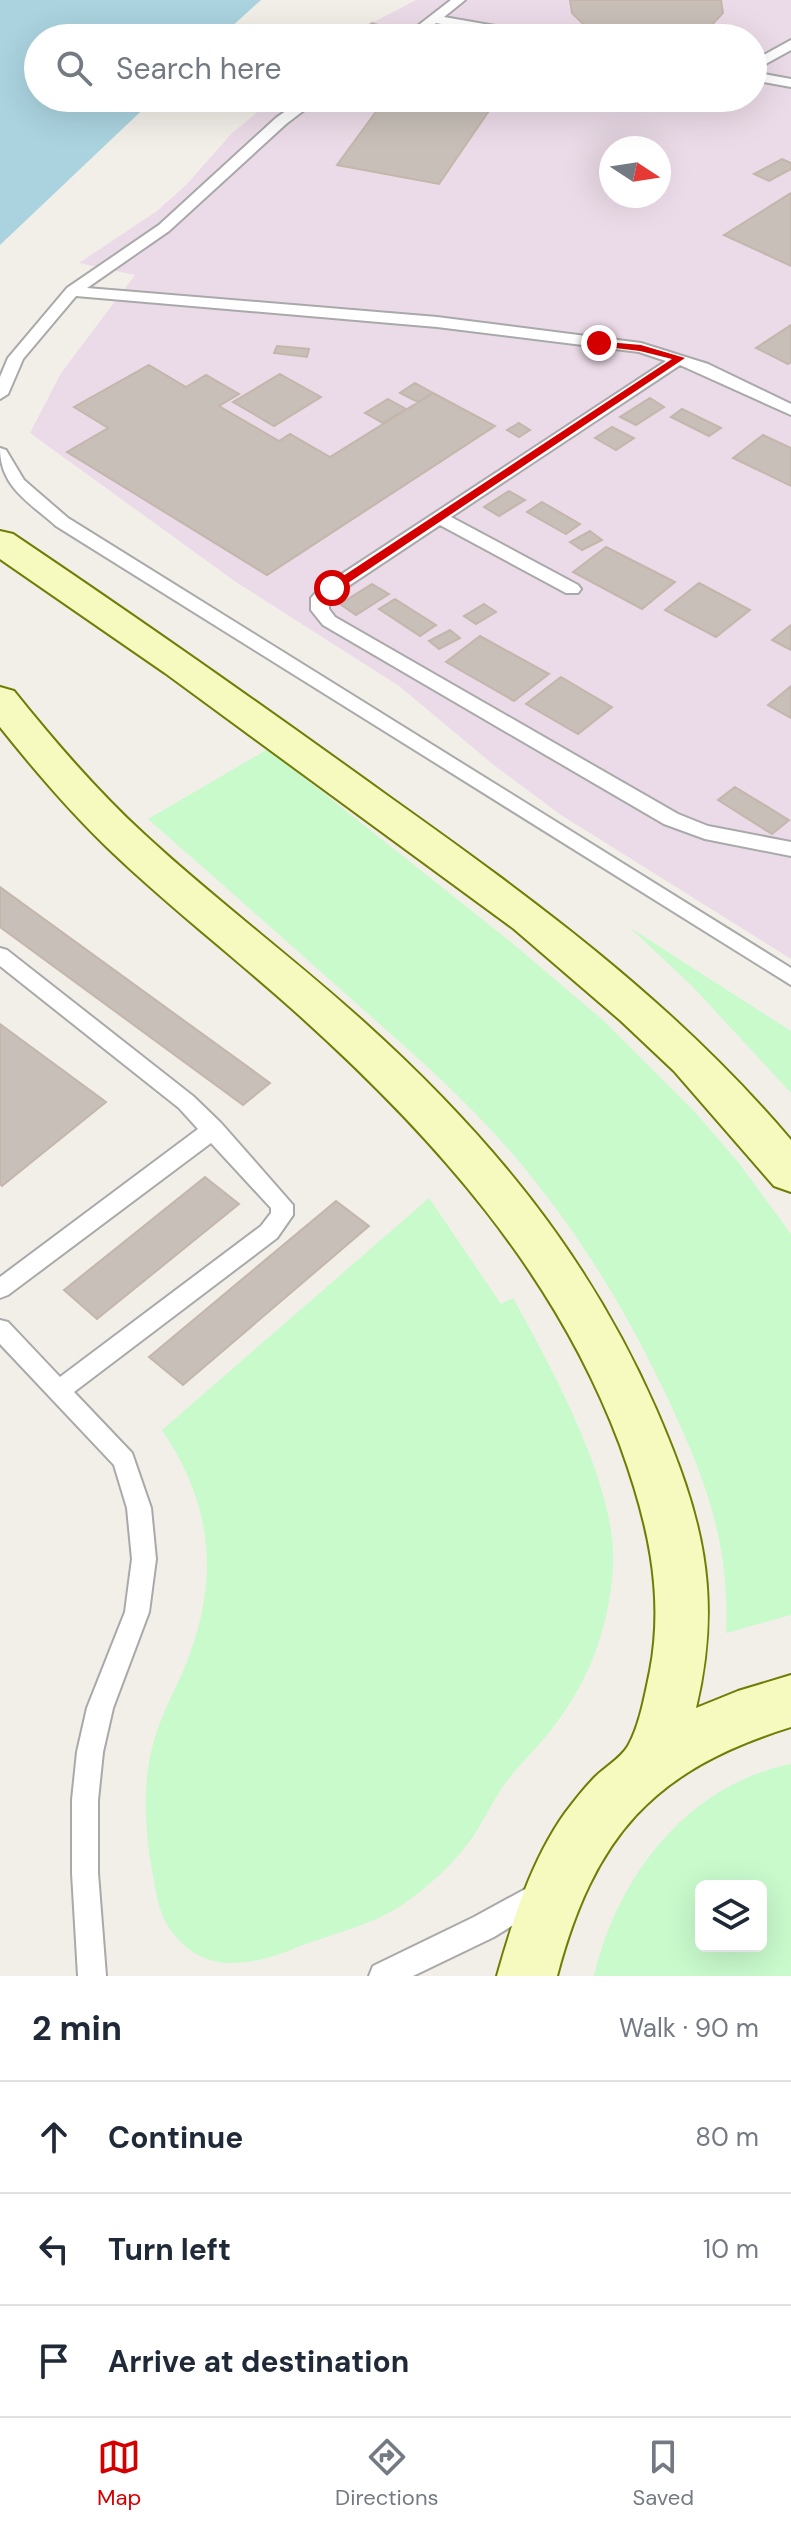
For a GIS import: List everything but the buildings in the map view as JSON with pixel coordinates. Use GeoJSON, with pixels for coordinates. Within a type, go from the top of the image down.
{"type":"FeatureCollection","features":[{"type":"Feature","properties":{"kind":"main road"},"geometry":{"type":"LineString","coordinates":[[0,542],[179,664],[529,918],[637,1009],[690,1059],[791,1173]]}},
{"type":"Feature","properties":{"kind":"main road"},"geometry":{"type":"LineString","coordinates":[[0,700],[36,746],[126,842],[319,1008],[456,1142],[510,1204],[574,1297],[628,1402],[669,1505],[680,1554],[684,1605],[681,1658],[670,1711],[651,1762]]}},
{"type":"Feature","properties":{"kind":"main road"},"geometry":{"type":"LineString","coordinates":[[527,1976],[537,1931],[554,1886],[580,1838],[613,1797],[651,1762],[697,1733],[749,1711],[791,1701]]}},
{"type":"Feature","properties":{"kind":"lane"},"geometry":{"type":"LineString","coordinates":[[426,24],[459,0]]}},
{"type":"Feature","properties":{"kind":"lane"},"geometry":{"type":"LineString","coordinates":[[433,19],[462,24]]}},
{"type":"Feature","properties":{"kind":"lane"},"geometry":{"type":"LineString","coordinates":[[767,59],[791,44]]}},
{"type":"Feature","properties":{"kind":"lane"},"geometry":{"type":"LineString","coordinates":[[767,79],[791,83]]}},
{"type":"Feature","properties":{"kind":"lane"},"geometry":{"type":"LineString","coordinates":[[0,394],[16,358],[72,291],[164,228],[294,112]]}},
{"type":"Feature","properties":{"kind":"lane"},"geometry":{"type":"LineString","coordinates":[[72,291],[437,322],[620,345],[680,358],[791,410]]}},
{"type":"Feature","properties":{"kind":"lane"},"geometry":{"type":"LineString","coordinates":[[680,358],[325,593],[319,604],[323,616],[671,819],[705,832],[791,849]]}},
{"type":"Feature","properties":{"kind":"lane"},"geometry":{"type":"LineString","coordinates":[[0,453],[17,483],[62,522],[791,978]]}},
{"type":"Feature","properties":{"kind":"lane"},"geometry":{"type":"LineString","coordinates":[[440,518],[572,589]]}},
{"type":"Feature","properties":{"kind":"lane"},"geometry":{"type":"LineString","coordinates":[[0,955],[156,1077],[214,1129],[277,1196],[282,1215],[278,1224],[58,1391]]}},
{"type":"Feature","properties":{"kind":"lane"},"geometry":{"type":"LineString","coordinates":[[0,1289],[214,1129]]}},
{"type":"Feature","properties":{"kind":"lane"},"geometry":{"type":"LineString","coordinates":[[0,1329],[124,1460],[139,1508],[144,1559],[137,1612],[100,1708],[90,1752],[85,1800],[85,1873],[92,1976]]}},
{"type":"Feature","properties":{"kind":"lane"},"geometry":{"type":"LineString","coordinates":[[383,1976],[484,1927],[554,1886]]}},
{"type":"Feature","properties":{"kind":"shaded area"},"geometry":{"type":"Polygon","coordinates":[[[416,0],[791,0],[791,959],[561,815],[495,766],[399,686],[236,582],[30,433],[61,373],[135,275],[79,263],[157,211],[187,184],[232,133],[258,112],[767,112],[767,24],[370,24],[416,0]]]}},
{"type":"Feature","properties":{"kind":"green space"},"geometry":{"type":"Polygon","coordinates":[[[268,749],[511,942],[605,1022],[695,1112],[738,1162],[791,1234],[791,1615],[726,1633],[724,1570],[719,1542],[694,1458],[653,1367],[617,1302],[578,1239],[534,1180],[491,1130],[432,1071],[148,819],[268,749]]]}},
{"type":"Feature","properties":{"kind":"green space"},"geometry":{"type":"Polygon","coordinates":[[[629,927],[791,1031],[791,1093],[692,986],[629,927]]]}},
{"type":"Feature","properties":{"kind":"green space"},"geometry":{"type":"Polygon","coordinates":[[[429,1198],[501,1304],[513,1298],[563,1392],[594,1465],[612,1535],[611,1591],[601,1636],[584,1678],[560,1717],[507,1781],[465,1847],[426,1887],[382,1916],[278,1955],[247,1962],[217,1962],[189,1949],[166,1922],[157,1897],[148,1839],[146,1791],[153,1744],[196,1637],[207,1575],[201,1517],[192,1488],[162,1430],[429,1198]]]}},
{"type":"Feature","properties":{"kind":"green space"},"geometry":{"type":"Polygon","coordinates":[[[791,1764],[791,1976],[594,1976],[620,1904],[639,1871],[662,1841],[689,1814],[719,1792],[753,1775],[791,1764]]]}},
{"type":"Feature","properties":{"kind":"water"},"geometry":{"type":"Polygon","coordinates":[[[0,0],[261,0],[234,24],[24,24],[24,112],[140,112],[0,245],[0,0]]]}},
{"type":"Feature","properties":{"kind":"route"},"geometry":{"type":"LineString","coordinates":[[332,588],[680,358],[641,348],[599,343]]}}]}
